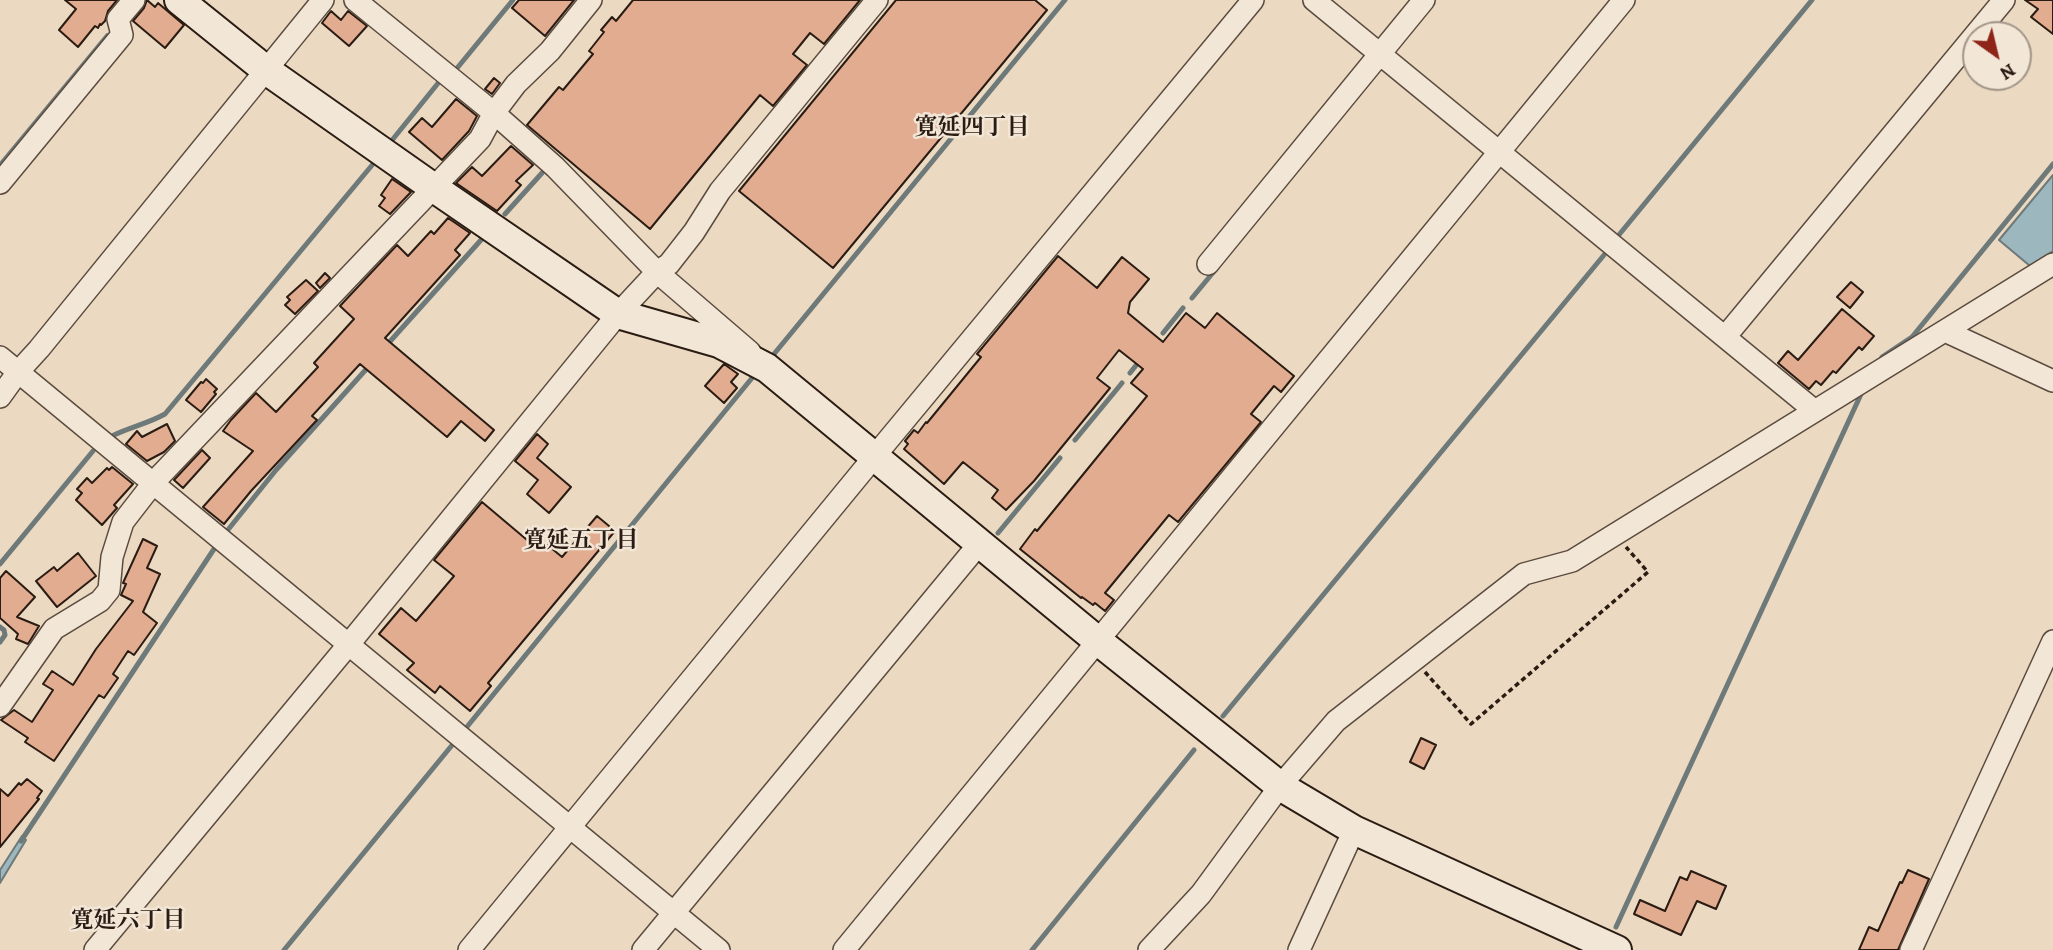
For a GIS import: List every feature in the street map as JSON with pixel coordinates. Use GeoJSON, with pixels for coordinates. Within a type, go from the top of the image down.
{"type":"FeatureCollection","features":[{"type":"Feature","properties":{"kind":"street"},"geometry":{"type":"LineString","coordinates":[[0,183],[122,35],[118,19],[135,0]]}},
{"type":"Feature","properties":{"kind":"street"},"geometry":{"type":"LineString","coordinates":[[179,0],[266,70],[618,314],[719,343],[768,368]]}},
{"type":"Feature","properties":{"kind":"street"},"geometry":{"type":"LineString","coordinates":[[0,397],[323,0]]}},
{"type":"Feature","properties":{"kind":"street"},"geometry":{"type":"LineString","coordinates":[[355,0],[494,113],[555,167],[657,272],[732,334],[768,368],[979,544],[1280,786],[1354,830],[1617,950]]}},
{"type":"Feature","properties":{"kind":"street"},"geometry":{"type":"LineString","coordinates":[[0,706],[54,629],[100,601],[109,590],[112,557],[124,522],[154,482],[480,139],[494,113],[516,84],[550,51],[591,0]]}},
{"type":"Feature","properties":{"kind":"street"},"geometry":{"type":"LineString","coordinates":[[95,950],[618,314],[657,272],[669,264],[694,232],[720,191],[877,0]]}},
{"type":"Feature","properties":{"kind":"street"},"geometry":{"type":"LineString","coordinates":[[469,950],[1253,0]]}},
{"type":"Feature","properties":{"kind":"street"},"geometry":{"type":"LineString","coordinates":[[1314,0],[1815,411]]}},
{"type":"Feature","properties":{"kind":"street"},"geometry":{"type":"LineString","coordinates":[[1208,264],[1424,0]]}},
{"type":"Feature","properties":{"kind":"street"},"geometry":{"type":"LineString","coordinates":[[844,950],[1625,0]]}},
{"type":"Feature","properties":{"kind":"street"},"geometry":{"type":"LineString","coordinates":[[1725,337],[2004,0]]}},
{"type":"Feature","properties":{"kind":"street"},"geometry":{"type":"LineString","coordinates":[[1149,950],[1201,894],[1280,786],[1336,721],[1524,574],[1572,561],[2053,264]]}},
{"type":"Feature","properties":{"kind":"street"},"geometry":{"type":"LineString","coordinates":[[1945,331],[2053,381]]}},
{"type":"Feature","properties":{"kind":"street"},"geometry":{"type":"LineString","coordinates":[[0,357],[719,950]]}},
{"type":"Feature","properties":{"kind":"street"},"geometry":{"type":"LineString","coordinates":[[643,950],[979,544]]}},
{"type":"Feature","properties":{"kind":"street"},"geometry":{"type":"LineString","coordinates":[[1912,950],[2053,641]]}},
{"type":"Feature","properties":{"kind":"street"},"geometry":{"type":"LineString","coordinates":[[1299,950],[1354,830]]}},
{"type":"Feature","properties":{"kind":"path"},"geometry":{"type":"LineString","coordinates":[[1414,659],[1471,724],[1648,572],[1615,535]]}},
{"type":"Feature","properties":{"kind":"water"},"geometry":{"type":"Polygon","coordinates":[[[107,34],[113,39],[0,175],[0,163],[107,34]]]}},
{"type":"Feature","properties":{"kind":"water"},"geometry":{"type":"Polygon","coordinates":[[[2053,175],[2053,251],[2030,266],[1999,240],[2053,175]]]}},
{"type":"Feature","properties":{"kind":"water"},"geometry":{"type":"Polygon","coordinates":[[[22,836],[26,840],[0,883],[0,870],[22,836]]]}},
{"type":"Feature","properties":{"kind":"building"},"geometry":{"type":"Polygon","coordinates":[[[65,0],[117,0],[108,11],[105,21],[98,28],[95,26],[78,47],[59,30],[76,9],[65,0]]]}},
{"type":"Feature","properties":{"kind":"building"},"geometry":{"type":"Polygon","coordinates":[[[147,0],[155,7],[158,3],[184,25],[165,48],[133,21],[147,0]]]}},
{"type":"Feature","properties":{"kind":"building"},"geometry":{"type":"Polygon","coordinates":[[[519,0],[574,0],[545,36],[512,8],[519,0]]]}},
{"type":"Feature","properties":{"kind":"building"},"geometry":{"type":"Polygon","coordinates":[[[633,0],[860,0],[824,44],[810,33],[793,54],[807,65],[773,106],[760,95],[650,229],[527,125],[559,87],[563,90],[593,54],[589,51],[612,17],[616,21],[633,0]]]}},
{"type":"Feature","properties":{"kind":"building"},"geometry":{"type":"Polygon","coordinates":[[[896,0],[1035,0],[1047,10],[833,268],[739,191],[896,0]]]}},
{"type":"Feature","properties":{"kind":"building"},"geometry":{"type":"Polygon","coordinates":[[[2025,0],[2053,0],[2053,34],[2031,17],[2038,9],[2025,0]]]}},
{"type":"Feature","properties":{"kind":"building"},"geometry":{"type":"Polygon","coordinates":[[[331,11],[341,20],[348,11],[367,26],[349,46],[322,23],[331,11]]]}},
{"type":"Feature","properties":{"kind":"building"},"geometry":{"type":"Polygon","coordinates":[[[494,78],[500,83],[492,94],[485,89],[494,78]]]}},
{"type":"Feature","properties":{"kind":"building"},"geometry":{"type":"Polygon","coordinates":[[[456,99],[477,116],[469,131],[442,160],[409,132],[422,118],[432,127],[456,99]]]}},
{"type":"Feature","properties":{"kind":"building"},"geometry":{"type":"Polygon","coordinates":[[[511,146],[533,165],[516,181],[521,185],[497,211],[456,183],[472,167],[482,176],[511,146]]]}},
{"type":"Feature","properties":{"kind":"building"},"geometry":{"type":"Polygon","coordinates":[[[392,179],[411,192],[390,214],[379,206],[385,198],[381,195],[392,179]]]}},
{"type":"Feature","properties":{"kind":"building"},"geometry":{"type":"Polygon","coordinates":[[[448,218],[470,233],[455,250],[460,255],[385,338],[494,430],[485,441],[461,421],[447,437],[360,364],[312,416],[317,420],[224,524],[203,507],[253,451],[223,431],[231,420],[256,393],[276,412],[318,367],[314,363],[354,319],[340,306],[397,245],[408,256],[431,231],[434,234],[448,218]]]}},
{"type":"Feature","properties":{"kind":"building"},"geometry":{"type":"Polygon","coordinates":[[[1058,256],[1097,288],[1122,257],[1149,279],[1130,302],[1128,313],[1163,342],[1186,313],[1205,328],[1217,313],[1294,376],[1281,392],[1274,386],[1251,414],[1261,422],[1178,522],[1169,515],[1105,593],[1114,600],[1105,611],[1095,603],[1093,605],[1081,598],[1020,549],[1147,396],[1131,383],[1143,369],[1119,350],[1097,378],[1110,388],[1034,481],[1006,510],[992,498],[998,490],[963,462],[944,484],[904,449],[908,444],[905,441],[914,430],[918,433],[927,423],[981,357],[977,354],[1058,256]]]}},
{"type":"Feature","properties":{"kind":"building"},"geometry":{"type":"Polygon","coordinates":[[[325,273],[330,278],[320,288],[316,283],[325,273]]]}},
{"type":"Feature","properties":{"kind":"building"},"geometry":{"type":"Polygon","coordinates":[[[306,280],[318,291],[295,314],[285,305],[290,300],[287,297],[306,280]]]}},
{"type":"Feature","properties":{"kind":"building"},"geometry":{"type":"Polygon","coordinates":[[[1851,282],[1863,292],[1850,308],[1837,297],[1851,282]]]}},
{"type":"Feature","properties":{"kind":"building"},"geometry":{"type":"Polygon","coordinates":[[[1842,309],[1874,336],[1862,350],[1859,347],[1836,373],[1833,371],[1821,385],[1816,381],[1809,389],[1778,363],[1788,351],[1798,360],[1842,309]]]}},
{"type":"Feature","properties":{"kind":"building"},"geometry":{"type":"Polygon","coordinates":[[[724,364],[738,374],[731,382],[737,388],[724,403],[705,386],[724,364]]]}},
{"type":"Feature","properties":{"kind":"building"},"geometry":{"type":"Polygon","coordinates":[[[206,379],[217,389],[201,412],[186,400],[206,379]]]}},
{"type":"Feature","properties":{"kind":"building"},"geometry":{"type":"Polygon","coordinates":[[[167,424],[175,441],[164,452],[147,461],[126,444],[137,431],[142,437],[167,424]]]}},
{"type":"Feature","properties":{"kind":"building"},"geometry":{"type":"Polygon","coordinates":[[[537,434],[548,444],[537,458],[571,487],[549,513],[527,494],[538,480],[515,461],[537,434]]]}},
{"type":"Feature","properties":{"kind":"building"},"geometry":{"type":"Polygon","coordinates":[[[202,450],[210,458],[183,488],[174,480],[202,450]]]}},
{"type":"Feature","properties":{"kind":"building"},"geometry":{"type":"Polygon","coordinates":[[[112,467],[133,484],[114,505],[117,508],[102,525],[76,500],[82,493],[77,489],[87,478],[92,483],[107,468],[109,470],[112,467]]]}},
{"type":"Feature","properties":{"kind":"building"},"geometry":{"type":"Polygon","coordinates":[[[482,502],[533,545],[539,538],[562,557],[597,516],[615,531],[488,683],[491,686],[470,711],[440,686],[435,693],[407,670],[414,663],[379,634],[401,608],[416,621],[454,576],[434,560],[482,502]]]}},
{"type":"Feature","properties":{"kind":"building"},"geometry":{"type":"Polygon","coordinates":[[[143,539],[157,546],[147,568],[160,574],[143,612],[157,623],[134,655],[128,651],[113,674],[118,678],[104,698],[99,695],[54,761],[25,742],[28,738],[1,720],[14,710],[32,722],[53,690],[43,684],[52,671],[73,685],[96,649],[133,601],[121,595],[126,584],[123,583],[143,539]]]}},
{"type":"Feature","properties":{"kind":"building"},"geometry":{"type":"Polygon","coordinates":[[[78,553],[96,576],[57,607],[36,581],[54,567],[57,571],[78,553]]]}},
{"type":"Feature","properties":{"kind":"building"},"geometry":{"type":"Polygon","coordinates":[[[6,571],[35,597],[17,617],[39,626],[28,644],[16,639],[18,634],[0,618],[0,578],[6,571]]]}},
{"type":"Feature","properties":{"kind":"building"},"geometry":{"type":"Polygon","coordinates":[[[1421,738],[1436,745],[1424,769],[1410,762],[1421,738]]]}},
{"type":"Feature","properties":{"kind":"building"},"geometry":{"type":"Polygon","coordinates":[[[27,779],[42,791],[37,798],[39,799],[0,847],[0,789],[8,796],[19,783],[21,785],[27,779]]]}},
{"type":"Feature","properties":{"kind":"building"},"geometry":{"type":"Polygon","coordinates":[[[1908,870],[1929,879],[1898,950],[1859,950],[1869,927],[1878,931],[1908,870]]]}},
{"type":"Feature","properties":{"kind":"building"},"geometry":{"type":"Polygon","coordinates":[[[1691,871],[1726,886],[1716,909],[1697,901],[1681,935],[1634,914],[1640,900],[1665,911],[1680,877],[1687,880],[1691,871]]]}},
{"type":"Feature","properties":{"kind":"waterway"},"geometry":{"type":"LineString","coordinates":[[458,67],[513,0]]}},
{"type":"Feature","properties":{"kind":"waterway"},"geometry":{"type":"LineString","coordinates":[[774,354],[1065,0]]}},
{"type":"Feature","properties":{"kind":"waterway"},"geometry":{"type":"LineString","coordinates":[[1618,236],[1812,0]]}},
{"type":"Feature","properties":{"kind":"waterway"},"geometry":{"type":"LineString","coordinates":[[393,139],[439,82]]}},
{"type":"Feature","properties":{"kind":"waterway"},"geometry":{"type":"LineString","coordinates":[[114,435],[165,414],[373,164]]}},
{"type":"Feature","properties":{"kind":"waterway"},"geometry":{"type":"LineString","coordinates":[[1882,357],[1912,337],[2053,164]]}},
{"type":"Feature","properties":{"kind":"waterway"},"geometry":{"type":"LineString","coordinates":[[505,214],[542,173]]}},
{"type":"Feature","properties":{"kind":"waterway"},"geometry":{"type":"LineString","coordinates":[[385,347],[481,240]]}},
{"type":"Feature","properties":{"kind":"waterway"},"geometry":{"type":"LineString","coordinates":[[1223,716],[1604,255]]}},
{"type":"Feature","properties":{"kind":"waterway"},"geometry":{"type":"LineString","coordinates":[[1192,298],[1216,269]]}},
{"type":"Feature","properties":{"kind":"waterway"},"geometry":{"type":"LineString","coordinates":[[1163,333],[1183,308]]}},
{"type":"Feature","properties":{"kind":"waterway"},"geometry":{"type":"LineString","coordinates":[[1130,373],[1141,359]]}},
{"type":"Feature","properties":{"kind":"waterway"},"geometry":{"type":"LineString","coordinates":[[227,531],[276,470],[370,365]]}},
{"type":"Feature","properties":{"kind":"waterway"},"geometry":{"type":"LineString","coordinates":[[466,728],[752,378]]}},
{"type":"Feature","properties":{"kind":"waterway"},"geometry":{"type":"LineString","coordinates":[[1075,440],[1122,383]]}},
{"type":"Feature","properties":{"kind":"waterway"},"geometry":{"type":"LineString","coordinates":[[1616,927],[1864,390]]}},
{"type":"Feature","properties":{"kind":"waterway"},"geometry":{"type":"LineString","coordinates":[[0,564],[93,451]]}},
{"type":"Feature","properties":{"kind":"waterway"},"geometry":{"type":"LineString","coordinates":[[998,533],[1060,458]]}},
{"type":"Feature","properties":{"kind":"waterway"},"geometry":{"type":"LineString","coordinates":[[21,841],[214,549]]}},
{"type":"Feature","properties":{"kind":"waterway"},"geometry":{"type":"LineString","coordinates":[[0,627],[5,635],[0,642]]}},
{"type":"Feature","properties":{"kind":"waterway"},"geometry":{"type":"LineString","coordinates":[[284,950],[453,744]]}},
{"type":"Feature","properties":{"kind":"waterway"},"geometry":{"type":"LineString","coordinates":[[1032,950],[1194,750]]}},
{"type":"Feature","properties":{"kind":"district","name":"寛延四丁目"},"geometry":{"type":"Point","coordinates":[972,128]}},
{"type":"Feature","properties":{"kind":"district","name":"寛延五丁目"},"geometry":{"type":"Point","coordinates":[581,541]}},
{"type":"Feature","properties":{"kind":"district","name":"寛延六丁目"},"geometry":{"type":"Point","coordinates":[128,921]}}]}
